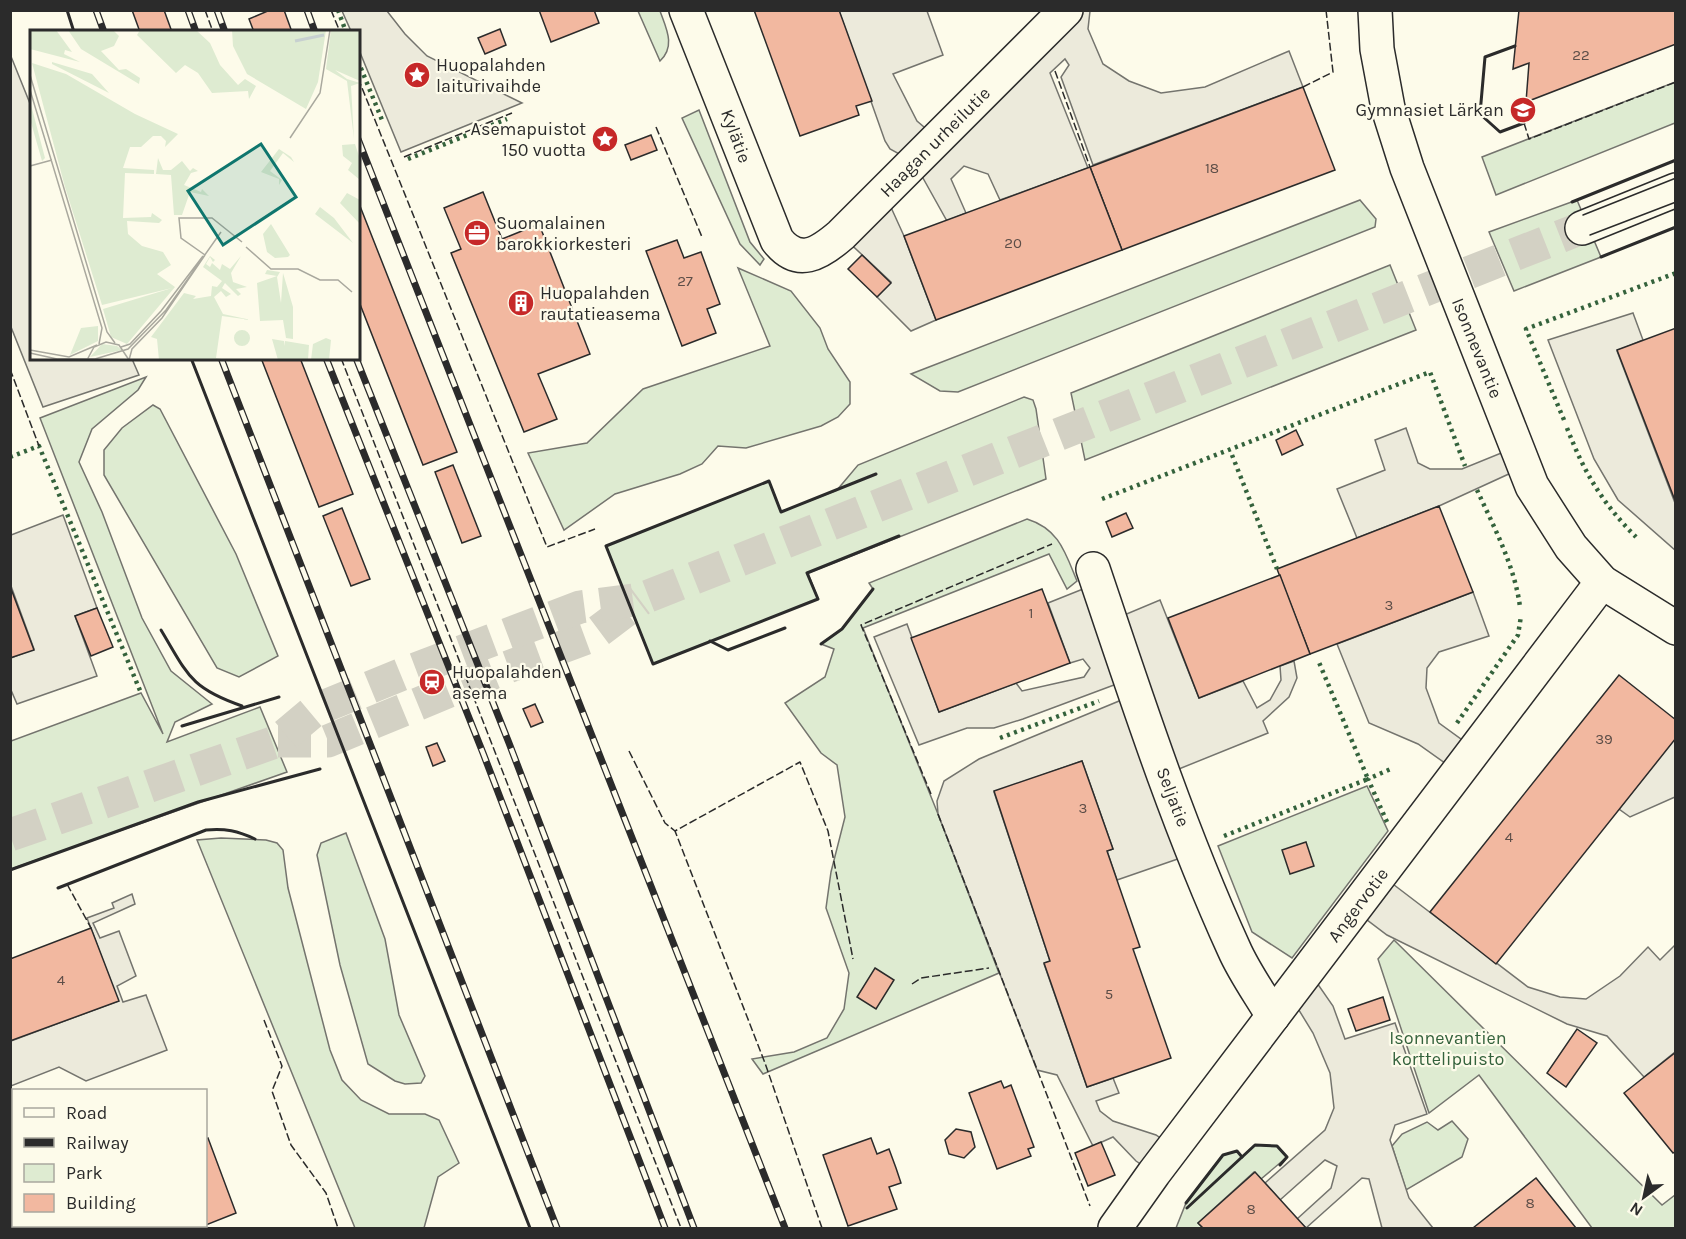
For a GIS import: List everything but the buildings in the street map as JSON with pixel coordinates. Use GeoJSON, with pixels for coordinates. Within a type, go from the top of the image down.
{"type":"FeatureCollection","features":[{"type":"Feature","properties":{"kind":"street","name":"Kylätie"},"geometry":{"type":"LineString","coordinates":[[686,10],[777,240],[794,255]]}},
{"type":"Feature","properties":{"kind":"street","name":"Haagan urheilutie"},"geometry":{"type":"LineString","coordinates":[[794,255],[813,254],[825,249],[841,235],[1066,10]]}},
{"type":"Feature","properties":{"kind":"street","name":"Isonnevantie"},"geometry":{"type":"LineString","coordinates":[[1375,10],[1377,49],[1388,108],[1427,223],[1532,486],[1571,547],[1602,582],[1676,628]]}},
{"type":"Feature","properties":{"kind":"street"},"geometry":{"type":"LineString","coordinates":[[1582,228],[1676,190]]}},
{"type":"Feature","properties":{"kind":"street","name":"Seljatie"},"geometry":{"type":"LineString","coordinates":[[1093,569],[1175,804],[1234,951],[1273,1016]]}},
{"type":"Feature","properties":{"kind":"street","name":"Angervotie"},"geometry":{"type":"LineString","coordinates":[[1115,1228],[1154,1173],[1602,582]]}},
{"type":"Feature","properties":{"kind":"green space"},"geometry":{"type":"Polygon","coordinates":[[[638,11],[660,11],[669,43],[660,61],[638,11]]]}},
{"type":"Feature","properties":{"kind":"green space"},"geometry":{"type":"Polygon","coordinates":[[[1675,82],[1675,123],[1496,195],[1482,157],[1675,82]]]}},
{"type":"Feature","properties":{"kind":"green space"},"geometry":{"type":"Polygon","coordinates":[[[699,110],[750,242],[764,259],[760,265],[740,244],[682,118],[699,110]]]}},
{"type":"Feature","properties":{"kind":"green space"},"geometry":{"type":"Polygon","coordinates":[[[1360,200],[1376,219],[1375,227],[958,392],[940,391],[911,374],[1360,200]]]}},
{"type":"Feature","properties":{"kind":"green space"},"geometry":{"type":"Polygon","coordinates":[[[1577,200],[1601,257],[1514,291],[1489,232],[1577,200]]]}},
{"type":"Feature","properties":{"kind":"green space"},"geometry":{"type":"Polygon","coordinates":[[[1390,265],[1416,330],[1085,460],[1071,393],[1390,265]]]}},
{"type":"Feature","properties":{"kind":"green space"},"geometry":{"type":"Polygon","coordinates":[[[738,268],[791,291],[820,328],[828,349],[850,382],[850,404],[838,417],[821,426],[746,448],[718,446],[702,464],[680,474],[615,494],[564,530],[528,453],[587,443],[643,389],[770,346],[738,268]]]}},
{"type":"Feature","properties":{"kind":"green space"},"geometry":{"type":"Polygon","coordinates":[[[146,377],[138,390],[92,429],[79,462],[102,512],[142,618],[171,671],[212,704],[175,722],[167,742],[260,707],[287,772],[11,869],[11,741],[141,693],[163,734],[40,418],[146,377]]]}},
{"type":"Feature","properties":{"kind":"green space"},"geometry":{"type":"Polygon","coordinates":[[[1024,397],[1033,400],[1036,409],[1046,479],[808,573],[818,599],[653,664],[606,546],[769,481],[781,512],[837,490],[858,465],[1024,397]]]}},
{"type":"Feature","properties":{"kind":"green space"},"geometry":{"type":"Polygon","coordinates":[[[153,405],[160,409],[236,554],[278,656],[239,677],[217,668],[104,475],[104,450],[122,428],[153,405]]]}},
{"type":"Feature","properties":{"kind":"green space"},"geometry":{"type":"Polygon","coordinates":[[[1027,519],[1047,529],[1060,543],[1077,581],[1067,589],[1049,554],[863,628],[999,973],[763,1074],[752,1059],[794,1052],[827,1038],[844,1009],[849,973],[826,908],[831,872],[845,817],[837,765],[821,753],[785,703],[825,677],[834,649],[821,644],[842,629],[873,589],[869,583],[1027,519]]]}},
{"type":"Feature","properties":{"kind":"green space"},"geometry":{"type":"Polygon","coordinates":[[[1367,786],[1388,831],[1292,958],[1252,932],[1218,846],[1367,786]]]}},
{"type":"Feature","properties":{"kind":"green space"},"geometry":{"type":"Polygon","coordinates":[[[346,833],[385,939],[399,1015],[425,1076],[421,1083],[405,1084],[395,1081],[368,1064],[340,965],[317,855],[321,843],[346,833]]]}},
{"type":"Feature","properties":{"kind":"green space"},"geometry":{"type":"Polygon","coordinates":[[[221,838],[266,840],[277,843],[283,850],[288,888],[330,1050],[342,1080],[361,1100],[389,1114],[425,1114],[439,1120],[459,1163],[438,1177],[424,1228],[355,1228],[197,840],[221,838]]]}},
{"type":"Feature","properties":{"kind":"green space","name":"Isonnevantien korttelipuisto"},"geometry":{"type":"Polygon","coordinates":[[[1394,940],[1662,1205],[1675,1195],[1675,1228],[1592,1228],[1479,1075],[1429,1113],[1378,959],[1394,940]]]}},
{"type":"Feature","properties":{"kind":"green space"},"geometry":{"type":"Polygon","coordinates":[[[1452,1121],[1468,1139],[1462,1157],[1406,1190],[1392,1146],[1402,1134],[1427,1122],[1438,1130],[1452,1121]]]}},
{"type":"Feature","properties":{"kind":"green space"},"geometry":{"type":"Polygon","coordinates":[[[1255,1145],[1277,1146],[1287,1157],[1261,1179],[1254,1172],[1198,1223],[1203,1228],[1176,1228],[1186,1203],[1223,1155],[1237,1151],[1242,1157],[1255,1145]]]}},
{"type":"Feature","properties":{"kind":"shaded area","name":"Huopalahden laiturivaihde"},"geometry":{"type":"Polygon","coordinates":[[[342,11],[387,11],[405,34],[427,56],[522,103],[401,152],[360,52],[360,30],[351,30],[342,11]]]}},
{"type":"Feature","properties":{"kind":"shaded area"},"geometry":{"type":"Polygon","coordinates":[[[839,11],[927,11],[943,55],[893,74],[917,121],[937,138],[1066,11],[1090,11],[1088,29],[1103,64],[1129,81],[1161,93],[1205,87],[1289,51],[1303,87],[1093,165],[1061,77],[1069,65],[1065,59],[1050,73],[1088,168],[1000,200],[988,174],[964,166],[951,179],[966,213],[947,221],[914,162],[890,149],[885,141],[839,11]]]}},
{"type":"Feature","properties":{"kind":"shaded area"},"geometry":{"type":"Polygon","coordinates":[[[10,54],[30,104],[30,360],[132,360],[139,375],[43,407],[11,327],[10,54]]]}},
{"type":"Feature","properties":{"kind":"shaded area"},"geometry":{"type":"Polygon","coordinates":[[[884,192],[904,236],[936,320],[911,331],[877,297],[891,282],[841,235],[884,192]]]}},
{"type":"Feature","properties":{"kind":"shaded area"},"geometry":{"type":"Polygon","coordinates":[[[1633,313],[1643,340],[1617,351],[1675,503],[1675,550],[1618,500],[1594,459],[1548,340],[1633,313]]]}},
{"type":"Feature","properties":{"kind":"shaded area"},"geometry":{"type":"Polygon","coordinates":[[[1406,428],[1418,463],[1430,469],[1462,469],[1516,447],[1524,467],[1439,506],[1357,538],[1337,489],[1385,470],[1375,440],[1406,428]]]}},
{"type":"Feature","properties":{"kind":"shaded area"},"geometry":{"type":"Polygon","coordinates":[[[63,515],[97,608],[75,616],[97,676],[17,704],[11,690],[11,658],[34,649],[11,586],[11,535],[63,515]]]}},
{"type":"Feature","properties":{"kind":"shaded area"},"geometry":{"type":"Polygon","coordinates":[[[1098,583],[1110,621],[1160,600],[1199,698],[1243,681],[1257,708],[1270,700],[1281,680],[1280,666],[1294,661],[1297,678],[1289,697],[1263,721],[1268,733],[1164,775],[1195,853],[1117,880],[1107,851],[1113,849],[1082,761],[994,792],[1050,961],[1044,964],[1087,1087],[1113,1078],[1119,1093],[1096,1101],[1100,1111],[1113,1121],[1156,1135],[1173,1147],[1154,1173],[1136,1161],[1113,1137],[1093,1146],[1057,1075],[1037,1070],[938,814],[937,801],[944,781],[979,759],[1136,694],[1130,679],[1023,719],[994,728],[967,728],[919,745],[874,637],[907,624],[939,712],[1016,683],[1022,691],[1084,677],[1090,668],[1083,659],[1070,663],[1048,603],[1098,583]]]}},
{"type":"Feature","properties":{"kind":"shaded area"},"geometry":{"type":"Polygon","coordinates":[[[1473,592],[1489,636],[1439,652],[1427,668],[1426,688],[1439,723],[1476,750],[1459,773],[1418,744],[1369,723],[1337,644],[1473,592]]]}},
{"type":"Feature","properties":{"kind":"shaded area"},"geometry":{"type":"Polygon","coordinates":[[[1675,738],[1675,797],[1630,817],[1619,809],[1675,738]]]}},
{"type":"Feature","properties":{"kind":"shaded area"},"geometry":{"type":"Polygon","coordinates":[[[1381,875],[1528,987],[1560,997],[1586,999],[1620,976],[1648,947],[1660,960],[1675,945],[1675,1052],[1644,1077],[1607,1036],[1567,1024],[1387,935],[1354,910],[1381,875]]]}},
{"type":"Feature","properties":{"kind":"shaded area"},"geometry":{"type":"Polygon","coordinates":[[[132,894],[135,904],[93,923],[100,938],[119,931],[136,976],[117,986],[123,1002],[146,995],[167,1050],[86,1081],[59,1067],[11,1086],[11,1041],[118,1001],[87,918],[114,908],[112,903],[132,894]]]}},
{"type":"Feature","properties":{"kind":"shaded area"},"geometry":{"type":"Polygon","coordinates":[[[1308,970],[1333,1006],[1345,1039],[1395,1023],[1427,1114],[1395,1125],[1390,1140],[1409,1198],[1433,1228],[1382,1228],[1369,1179],[1362,1178],[1306,1228],[1297,1219],[1331,1188],[1337,1166],[1325,1160],[1280,1200],[1265,1183],[1325,1130],[1334,1108],[1330,1073],[1313,1033],[1289,994],[1308,970]]]}},
{"type":"Feature","properties":{"kind":"tunnel"},"geometry":{"type":"LineString","coordinates":[[10,835],[278,741],[315,710],[410,671],[580,607],[641,599],[1582,228]]}},
{"type":"Feature","properties":{"kind":"tunnel"},"geometry":{"type":"LineString","coordinates":[[278,741],[328,741],[508,667],[592,636],[640,600]]}},
{"type":"Feature","properties":{"kind":"tram line"},"geometry":{"type":"LineString","coordinates":[[1583,215],[1676,178]]}},
{"type":"Feature","properties":{"kind":"tram line"},"geometry":{"type":"LineString","coordinates":[[1590,235],[1676,202]]}},
{"type":"Feature","properties":{"kind":"railway"},"geometry":{"type":"LineString","coordinates":[[96,10],[103,30]]}},
{"type":"Feature","properties":{"kind":"railway"},"geometry":{"type":"LineString","coordinates":[[188,10],[195,30]]}},
{"type":"Feature","properties":{"kind":"railway"},"geometry":{"type":"LineString","coordinates":[[217,10],[224,30]]}},
{"type":"Feature","properties":{"kind":"railway"},"geometry":{"type":"LineString","coordinates":[[307,10],[314,30]]}},
{"type":"Feature","properties":{"kind":"railway"},"geometry":{"type":"LineString","coordinates":[[360,144],[785,1228]]}},
{"type":"Feature","properties":{"kind":"railway"},"geometry":{"type":"LineString","coordinates":[[222,360],[557,1228]]}},
{"type":"Feature","properties":{"kind":"railway"},"geometry":{"type":"LineString","coordinates":[[327,360],[483,753],[665,1228]]}},
{"type":"Feature","properties":{"kind":"railway"},"geometry":{"type":"LineString","coordinates":[[357,360],[509,743],[694,1228]]}},
{"type":"Feature","properties":{"kind":"hedge"},"geometry":{"type":"LineString","coordinates":[[338,10],[345,30]]}},
{"type":"Feature","properties":{"kind":"hedge"},"geometry":{"type":"LineString","coordinates":[[360,66],[382,120]]}},
{"type":"Feature","properties":{"kind":"hedge"},"geometry":{"type":"LineString","coordinates":[[408,159],[507,119]]}},
{"type":"Feature","properties":{"kind":"hedge"},"geometry":{"type":"LineString","coordinates":[[1564,420],[1526,329],[1676,273]]}},
{"type":"Feature","properties":{"kind":"hedge"},"geometry":{"type":"LineString","coordinates":[[1102,499],[1430,372],[1465,466]]}},
{"type":"Feature","properties":{"kind":"hedge"},"geometry":{"type":"LineString","coordinates":[[1567,428],[1595,486],[1613,512],[1636,537]]}},
{"type":"Feature","properties":{"kind":"hedge"},"geometry":{"type":"LineString","coordinates":[[10,457],[39,446],[141,693]]}},
{"type":"Feature","properties":{"kind":"hedge"},"geometry":{"type":"LineString","coordinates":[[1232,455],[1277,569]]}},
{"type":"Feature","properties":{"kind":"hedge"},"geometry":{"type":"LineString","coordinates":[[1477,490],[1509,562],[1520,607]]}},
{"type":"Feature","properties":{"kind":"hedge"},"geometry":{"type":"LineString","coordinates":[[1457,723],[1518,635],[1521,616]]}},
{"type":"Feature","properties":{"kind":"hedge"},"geometry":{"type":"LineString","coordinates":[[1224,836],[1368,779],[1318,660]]}},
{"type":"Feature","properties":{"kind":"hedge"},"geometry":{"type":"LineString","coordinates":[[1000,738],[1099,701]]}},
{"type":"Feature","properties":{"kind":"hedge"},"geometry":{"type":"LineString","coordinates":[[1387,822],[1368,779],[1393,768]]}},
{"type":"Feature","properties":{"kind":"fence"},"geometry":{"type":"LineString","coordinates":[[205,10],[212,30]]}},
{"type":"Feature","properties":{"kind":"fence"},"geometry":{"type":"LineString","coordinates":[[331,10],[339,30]]}},
{"type":"Feature","properties":{"kind":"fence"},"geometry":{"type":"LineString","coordinates":[[1303,87],[1333,72],[1326,10]]}},
{"type":"Feature","properties":{"kind":"fence"},"geometry":{"type":"LineString","coordinates":[[1055,71],[1090,167]]}},
{"type":"Feature","properties":{"kind":"fence"},"geometry":{"type":"LineString","coordinates":[[1524,123],[1529,139],[1676,82]]}},
{"type":"Feature","properties":{"kind":"fence"},"geometry":{"type":"LineString","coordinates":[[360,83],[547,547],[595,529]]}},
{"type":"Feature","properties":{"kind":"fence"},"geometry":{"type":"LineString","coordinates":[[404,157],[512,113]]}},
{"type":"Feature","properties":{"kind":"fence"},"geometry":{"type":"LineString","coordinates":[[656,127],[702,237]]}},
{"type":"Feature","properties":{"kind":"fence"},"geometry":{"type":"LineString","coordinates":[[342,360],[681,1228]]}},
{"type":"Feature","properties":{"kind":"fence"},"geometry":{"type":"LineString","coordinates":[[10,369],[39,446]]}},
{"type":"Feature","properties":{"kind":"fence"},"geometry":{"type":"LineString","coordinates":[[931,794],[861,625],[1052,544]]}},
{"type":"Feature","properties":{"kind":"fence"},"geometry":{"type":"LineString","coordinates":[[629,751],[665,823],[675,831]]}},
{"type":"Feature","properties":{"kind":"fence"},"geometry":{"type":"LineString","coordinates":[[822,1228],[765,1063],[675,831],[800,762],[828,831],[853,959]]}},
{"type":"Feature","properties":{"kind":"fence"},"geometry":{"type":"LineString","coordinates":[[938,814],[1090,1206]]}},
{"type":"Feature","properties":{"kind":"fence"},"geometry":{"type":"LineString","coordinates":[[67,884],[91,928]]}},
{"type":"Feature","properties":{"kind":"fence"},"geometry":{"type":"LineString","coordinates":[[912,984],[921,978],[989,968]]}},
{"type":"Feature","properties":{"kind":"fence"},"geometry":{"type":"LineString","coordinates":[[264,1020],[282,1066],[272,1091],[291,1145],[326,1193],[338,1228]]}},
{"type":"Feature","properties":{"kind":"wall"},"geometry":{"type":"LineString","coordinates":[[67,10],[73,30]]}},
{"type":"Feature","properties":{"kind":"wall"},"geometry":{"type":"LineString","coordinates":[[1515,46],[1485,57],[1480,114],[1500,132],[1524,123]]}},
{"type":"Feature","properties":{"kind":"wall"},"geometry":{"type":"LineString","coordinates":[[1572,202],[1676,160]]}},
{"type":"Feature","properties":{"kind":"wall"},"geometry":{"type":"LineString","coordinates":[[1601,257],[1676,227]]}},
{"type":"Feature","properties":{"kind":"wall"},"geometry":{"type":"LineString","coordinates":[[192,360],[530,1228]]}},
{"type":"Feature","properties":{"kind":"wall"},"geometry":{"type":"LineString","coordinates":[[876,474],[781,512],[769,481],[606,546],[653,664],[818,599],[807,573],[899,536]]}},
{"type":"Feature","properties":{"kind":"wall"},"geometry":{"type":"LineString","coordinates":[[821,644],[842,629],[873,589]]}},
{"type":"Feature","properties":{"kind":"wall"},"geometry":{"type":"LineString","coordinates":[[710,641],[728,650],[785,628]]}},
{"type":"Feature","properties":{"kind":"wall"},"geometry":{"type":"LineString","coordinates":[[161,630],[192,678],[211,693],[242,706]]}},
{"type":"Feature","properties":{"kind":"wall"},"geometry":{"type":"LineString","coordinates":[[182,726],[279,697]]}},
{"type":"Feature","properties":{"kind":"wall"},"geometry":{"type":"LineString","coordinates":[[10,870],[198,802],[320,769]]}},
{"type":"Feature","properties":{"kind":"wall"},"geometry":{"type":"LineString","coordinates":[[58,888],[206,830],[231,831],[255,839]]}},
{"type":"Feature","properties":{"kind":"wall"},"geometry":{"type":"LineString","coordinates":[[1187,1208],[1255,1145],[1277,1146],[1287,1157],[1280,1165]]}},
{"type":"Feature","properties":{"kind":"wall"},"geometry":{"type":"LineString","coordinates":[[1186,1203],[1223,1155],[1237,1151],[1242,1157]]}},
{"type":"Feature","properties":{"kind":"place","name":"Huopalahden laiturivaihde"},"geometry":{"type":"Point","coordinates":[417,75]}},
{"type":"Feature","properties":{"kind":"place","name":"Gymnasiet Lärkan"},"geometry":{"type":"Point","coordinates":[1523,110]}},
{"type":"Feature","properties":{"kind":"place","name":"Asemapuistot 150 vuotta"},"geometry":{"type":"Point","coordinates":[605,139]}},
{"type":"Feature","properties":{"kind":"place","name":"Suomalainen barokkiorkesteri"},"geometry":{"type":"Point","coordinates":[477,233]}},
{"type":"Feature","properties":{"kind":"place","name":"Huopalahden rautatieasema"},"geometry":{"type":"Point","coordinates":[521,303]}},
{"type":"Feature","properties":{"kind":"place","name":"Huopalahden asema"},"geometry":{"type":"Point","coordinates":[432,682]}}]}
